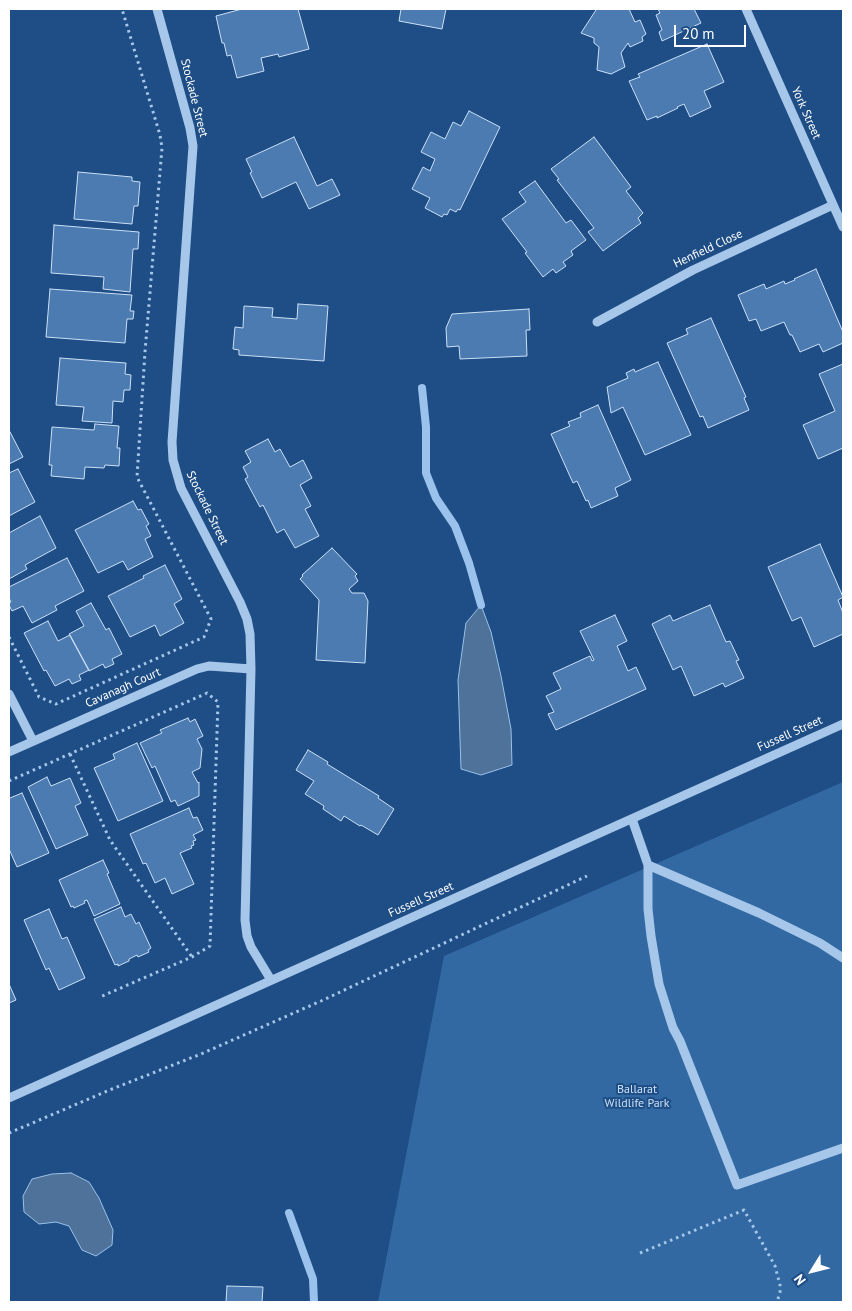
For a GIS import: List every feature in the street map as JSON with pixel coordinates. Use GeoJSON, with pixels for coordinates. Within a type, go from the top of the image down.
{"type":"FeatureCollection","features":[{"type":"Feature","properties":{"kind":"street","name":"Stockade Street"},"geometry":{"type":"LineString","coordinates":[[157,9],[190,128],[193,146],[172,442],[173,460],[181,488],[240,602],[247,619],[250,634],[252,669],[244,907],[247,936],[251,947],[271,980]]}},
{"type":"Feature","properties":{"kind":"street","name":"York Street"},"geometry":{"type":"LineString","coordinates":[[746,9],[843,227]]}},
{"type":"Feature","properties":{"kind":"street","name":"Henfield Close"},"geometry":{"type":"LineString","coordinates":[[597,322],[692,270],[833,205]]}},
{"type":"Feature","properties":{"kind":"street","name":"Cavanagh Court"},"geometry":{"type":"LineString","coordinates":[[9,752],[197,669],[209,666],[252,669]]}},
{"type":"Feature","properties":{"kind":"street"},"geometry":{"type":"LineString","coordinates":[[9,694],[33,741]]}},
{"type":"Feature","properties":{"kind":"street","name":"Fussell Street"},"geometry":{"type":"LineString","coordinates":[[9,1098],[843,724]]}},
{"type":"Feature","properties":{"kind":"street"},"geometry":{"type":"LineString","coordinates":[[632,819],[648,865],[648,909],[655,965],[660,984],[673,1028],[680,1041],[737,1185],[843,1148]]}},
{"type":"Feature","properties":{"kind":"street"},"geometry":{"type":"LineString","coordinates":[[648,865],[759,912],[820,943],[843,958]]}},
{"type":"Feature","properties":{"kind":"path"},"geometry":{"type":"LineString","coordinates":[[9,638],[39,697],[56,704],[204,636],[211,619],[137,477],[162,148],[122,9]]}},
{"type":"Feature","properties":{"kind":"path"},"geometry":{"type":"LineString","coordinates":[[9,782],[207,692],[218,702],[210,946],[192,957],[100,997]]}},
{"type":"Feature","properties":{"kind":"path"},"geometry":{"type":"LineString","coordinates":[[70,754],[110,840],[192,957]]}},
{"type":"Feature","properties":{"kind":"path"},"geometry":{"type":"LineString","coordinates":[[9,1133],[201,1054],[321,1001],[587,876]]}},
{"type":"Feature","properties":{"kind":"path"},"geometry":{"type":"LineString","coordinates":[[640,1252],[744,1210],[775,1266],[780,1285],[778,1302]]}},
{"type":"Feature","properties":{"kind":"green space","name":"Ballarat Wildlife Park"},"geometry":{"type":"Polygon","coordinates":[[[843,782],[843,1302],[378,1302],[444,956],[843,782]]]}},
{"type":"Feature","properties":{"kind":"shaded area"},"geometry":{"type":"Polygon","coordinates":[[[481,605],[491,632],[501,676],[511,729],[512,765],[481,775],[461,769],[458,680],[466,623],[481,605]]]}},
{"type":"Feature","properties":{"kind":"shaded area"},"geometry":{"type":"Polygon","coordinates":[[[71,1173],[89,1182],[99,1198],[113,1230],[112,1245],[96,1256],[82,1250],[69,1226],[56,1222],[39,1224],[24,1212],[23,1196],[32,1179],[52,1174],[71,1173]]]}},
{"type":"Feature","properties":{"kind":"building"},"geometry":{"type":"Polygon","coordinates":[[[242,9],[298,9],[309,49],[279,57],[278,54],[261,58],[264,71],[237,78],[231,55],[227,56],[224,43],[222,43],[216,16],[242,9]]]}},
{"type":"Feature","properties":{"kind":"building"},"geometry":{"type":"Polygon","coordinates":[[[401,9],[446,9],[442,29],[399,21],[401,9]]]}},
{"type":"Feature","properties":{"kind":"building"},"geometry":{"type":"Polygon","coordinates":[[[595,9],[629,9],[635,22],[640,20],[646,34],[642,37],[643,41],[630,47],[628,43],[621,53],[625,67],[611,74],[597,70],[599,47],[594,43],[594,38],[581,33],[595,9]]]}},
{"type":"Feature","properties":{"kind":"building"},"geometry":{"type":"Polygon","coordinates":[[[658,9],[694,9],[701,23],[662,41],[659,32],[662,30],[656,15],[660,13],[658,9]]]}},
{"type":"Feature","properties":{"kind":"building"},"geometry":{"type":"Polygon","coordinates":[[[707,44],[724,82],[704,91],[711,107],[690,117],[684,104],[657,118],[657,116],[647,120],[629,81],[640,77],[638,74],[707,44]]]}},
{"type":"Feature","properties":{"kind":"building"},"geometry":{"type":"Polygon","coordinates":[[[469,111],[500,127],[460,210],[458,209],[456,212],[450,209],[447,215],[444,214],[442,217],[425,208],[430,198],[412,189],[423,167],[430,171],[435,159],[421,152],[431,132],[445,139],[453,122],[461,126],[469,111]]]}},
{"type":"Feature","properties":{"kind":"building"},"geometry":{"type":"Polygon","coordinates":[[[294,137],[317,186],[332,179],[340,195],[309,209],[296,182],[262,198],[250,173],[252,172],[246,159],[294,137]]]}},
{"type":"Feature","properties":{"kind":"building"},"geometry":{"type":"Polygon","coordinates":[[[594,137],[631,187],[626,191],[643,213],[638,218],[641,223],[603,251],[588,232],[594,228],[557,180],[559,179],[551,169],[594,137]]]}},
{"type":"Feature","properties":{"kind":"building"},"geometry":{"type":"Polygon","coordinates":[[[78,172],[132,177],[132,181],[140,182],[138,206],[134,206],[132,224],[74,219],[78,172]]]}},
{"type":"Feature","properties":{"kind":"building"},"geometry":{"type":"Polygon","coordinates":[[[535,181],[566,223],[571,220],[586,240],[571,251],[573,255],[563,262],[566,266],[556,273],[553,269],[543,277],[502,219],[526,202],[519,192],[535,181]]]}},
{"type":"Feature","properties":{"kind":"building"},"geometry":{"type":"Polygon","coordinates":[[[54,225],[139,232],[138,249],[133,249],[130,292],[103,289],[104,277],[51,273],[54,225]]]}},
{"type":"Feature","properties":{"kind":"building"},"geometry":{"type":"Polygon","coordinates":[[[816,269],[843,332],[843,343],[823,352],[819,344],[800,352],[784,322],[761,331],[756,319],[749,321],[738,295],[764,284],[766,289],[784,281],[785,284],[816,269]]]}},
{"type":"Feature","properties":{"kind":"building"},"geometry":{"type":"Polygon","coordinates":[[[50,289],[132,295],[130,311],[134,311],[133,319],[127,319],[125,343],[46,337],[50,289]]]}},
{"type":"Feature","properties":{"kind":"building"},"geometry":{"type":"Polygon","coordinates":[[[298,304],[328,306],[324,361],[239,355],[239,350],[233,349],[235,327],[243,328],[244,306],[273,308],[272,317],[297,319],[298,304]]]}},
{"type":"Feature","properties":{"kind":"building"},"geometry":{"type":"Polygon","coordinates":[[[529,309],[530,330],[526,330],[527,356],[460,359],[459,346],[447,347],[446,328],[452,314],[529,309]]]}},
{"type":"Feature","properties":{"kind":"building"},"geometry":{"type":"Polygon","coordinates":[[[711,318],[746,397],[744,398],[749,410],[708,428],[703,416],[700,417],[667,343],[688,334],[686,329],[711,318]]]}},
{"type":"Feature","properties":{"kind":"building"},"geometry":{"type":"Polygon","coordinates":[[[60,358],[126,363],[125,374],[131,375],[130,390],[124,390],[123,402],[113,401],[112,423],[82,421],[84,407],[56,405],[60,358]]]}},
{"type":"Feature","properties":{"kind":"building"},"geometry":{"type":"Polygon","coordinates":[[[658,362],[691,435],[645,455],[623,407],[611,413],[607,387],[628,378],[626,373],[634,369],[635,372],[658,362]]]}},
{"type":"Feature","properties":{"kind":"building"},"geometry":{"type":"Polygon","coordinates":[[[843,364],[843,448],[818,459],[803,425],[835,411],[819,374],[843,364]]]}},
{"type":"Feature","properties":{"kind":"building"},"geometry":{"type":"Polygon","coordinates":[[[598,405],[631,480],[615,488],[618,496],[591,508],[577,481],[573,483],[551,434],[570,426],[568,422],[581,417],[580,413],[598,405]]]}},
{"type":"Feature","properties":{"kind":"building"},"geometry":{"type":"Polygon","coordinates":[[[95,424],[119,426],[117,448],[120,448],[119,466],[105,465],[104,468],[85,467],[84,479],[51,476],[52,465],[49,465],[52,427],[94,430],[95,424]]]}},
{"type":"Feature","properties":{"kind":"building"},"geometry":{"type":"Polygon","coordinates":[[[9,430],[23,457],[9,464],[9,430]]]}},
{"type":"Feature","properties":{"kind":"building"},"geometry":{"type":"Polygon","coordinates":[[[268,439],[275,452],[280,449],[290,467],[303,460],[312,478],[300,485],[311,506],[305,509],[319,536],[295,548],[284,529],[277,533],[263,505],[260,507],[245,479],[248,477],[243,467],[251,462],[245,451],[268,439]]]}},
{"type":"Feature","properties":{"kind":"building"},"geometry":{"type":"Polygon","coordinates":[[[18,469],[35,502],[9,516],[9,473],[18,469]]]}},
{"type":"Feature","properties":{"kind":"building"},"geometry":{"type":"Polygon","coordinates":[[[133,501],[138,510],[141,509],[149,524],[146,526],[151,536],[145,539],[153,557],[128,570],[123,561],[98,573],[75,530],[133,501]]]}},
{"type":"Feature","properties":{"kind":"building"},"geometry":{"type":"Polygon","coordinates":[[[40,516],[56,548],[25,565],[27,569],[9,579],[9,533],[40,516]]]}},
{"type":"Feature","properties":{"kind":"building"},"geometry":{"type":"Polygon","coordinates":[[[820,544],[843,597],[838,600],[843,613],[843,634],[814,647],[801,617],[792,621],[768,567],[820,544]]]}},
{"type":"Feature","properties":{"kind":"building"},"geometry":{"type":"Polygon","coordinates":[[[332,548],[357,574],[355,576],[358,581],[349,589],[352,593],[364,593],[368,601],[365,663],[316,660],[319,600],[300,579],[332,548]]]}},
{"type":"Feature","properties":{"kind":"building"},"geometry":{"type":"Polygon","coordinates":[[[67,558],[84,591],[55,606],[57,610],[32,623],[23,606],[12,611],[9,605],[11,602],[9,587],[67,558]]]}},
{"type":"Feature","properties":{"kind":"building"},"geometry":{"type":"Polygon","coordinates":[[[165,565],[182,599],[174,604],[184,623],[160,636],[155,625],[130,637],[108,596],[165,565]]]}},
{"type":"Feature","properties":{"kind":"building"},"geometry":{"type":"Polygon","coordinates":[[[91,603],[106,630],[109,628],[122,654],[112,659],[114,664],[105,668],[103,664],[89,671],[69,634],[84,626],[76,611],[91,603]]]}},
{"type":"Feature","properties":{"kind":"building"},"geometry":{"type":"Polygon","coordinates":[[[710,605],[726,642],[730,641],[739,660],[736,661],[744,678],[725,687],[723,683],[694,696],[681,666],[673,670],[652,624],[670,615],[673,621],[710,605]]]}},
{"type":"Feature","properties":{"kind":"building"},"geometry":{"type":"Polygon","coordinates":[[[615,615],[627,641],[617,646],[628,671],[636,667],[646,689],[556,730],[548,714],[554,712],[546,696],[561,689],[553,673],[590,656],[592,661],[594,660],[580,631],[615,615]]]}},
{"type":"Feature","properties":{"kind":"building"},"geometry":{"type":"Polygon","coordinates":[[[48,621],[58,641],[70,635],[89,670],[79,675],[81,680],[72,684],[69,679],[55,686],[46,670],[44,671],[24,633],[48,621]]]}},
{"type":"Feature","properties":{"kind":"building"},"geometry":{"type":"Polygon","coordinates":[[[188,718],[190,722],[195,719],[203,736],[197,739],[202,749],[200,768],[192,772],[199,782],[199,796],[178,806],[175,800],[171,802],[155,766],[152,768],[140,743],[162,733],[160,730],[188,718]]]}},
{"type":"Feature","properties":{"kind":"building"},"geometry":{"type":"Polygon","coordinates":[[[137,743],[163,801],[118,821],[94,768],[115,759],[113,754],[137,743]]]}},
{"type":"Feature","properties":{"kind":"building"},"geometry":{"type":"Polygon","coordinates":[[[308,750],[379,796],[378,798],[394,809],[378,835],[344,816],[341,821],[323,809],[324,806],[305,794],[314,781],[296,770],[308,750]]]}},
{"type":"Feature","properties":{"kind":"building"},"geometry":{"type":"Polygon","coordinates":[[[47,777],[51,786],[70,778],[81,803],[75,806],[88,835],[56,849],[28,787],[47,777]]]}},
{"type":"Feature","properties":{"kind":"building"},"geometry":{"type":"Polygon","coordinates":[[[22,793],[49,853],[17,867],[9,849],[9,797],[22,793]]]}},
{"type":"Feature","properties":{"kind":"building"},"geometry":{"type":"Polygon","coordinates":[[[189,808],[193,818],[197,817],[203,830],[193,835],[196,840],[193,841],[194,845],[191,846],[192,848],[180,853],[194,884],[172,894],[165,878],[155,883],[146,863],[143,864],[130,834],[189,808]]]}},
{"type":"Feature","properties":{"kind":"building"},"geometry":{"type":"Polygon","coordinates":[[[103,860],[120,904],[94,916],[87,900],[84,901],[85,903],[74,908],[73,906],[71,907],[59,880],[103,860]]]}},
{"type":"Feature","properties":{"kind":"building"},"geometry":{"type":"Polygon","coordinates":[[[121,907],[125,917],[131,914],[136,924],[139,922],[151,948],[148,950],[149,952],[138,957],[137,955],[118,966],[118,964],[115,965],[94,919],[121,907]]]}},
{"type":"Feature","properties":{"kind":"building"},"geometry":{"type":"Polygon","coordinates":[[[49,909],[62,939],[67,937],[85,978],[59,990],[49,968],[46,970],[24,920],[49,909]]]}},
{"type":"Feature","properties":{"kind":"building"},"geometry":{"type":"Polygon","coordinates":[[[9,984],[16,1000],[9,1003],[9,984]]]}},
{"type":"Feature","properties":{"kind":"building"},"geometry":{"type":"Polygon","coordinates":[[[227,1286],[263,1287],[262,1302],[226,1302],[227,1286]]]}},
{"type":"Feature","properties":{"kind":"waterway"},"geometry":{"type":"LineString","coordinates":[[422,388],[426,427],[426,473],[436,498],[455,526],[469,563],[481,605]]}},
{"type":"Feature","properties":{"kind":"waterway"},"geometry":{"type":"LineString","coordinates":[[289,1213],[313,1279],[314,1302]]}}]}
